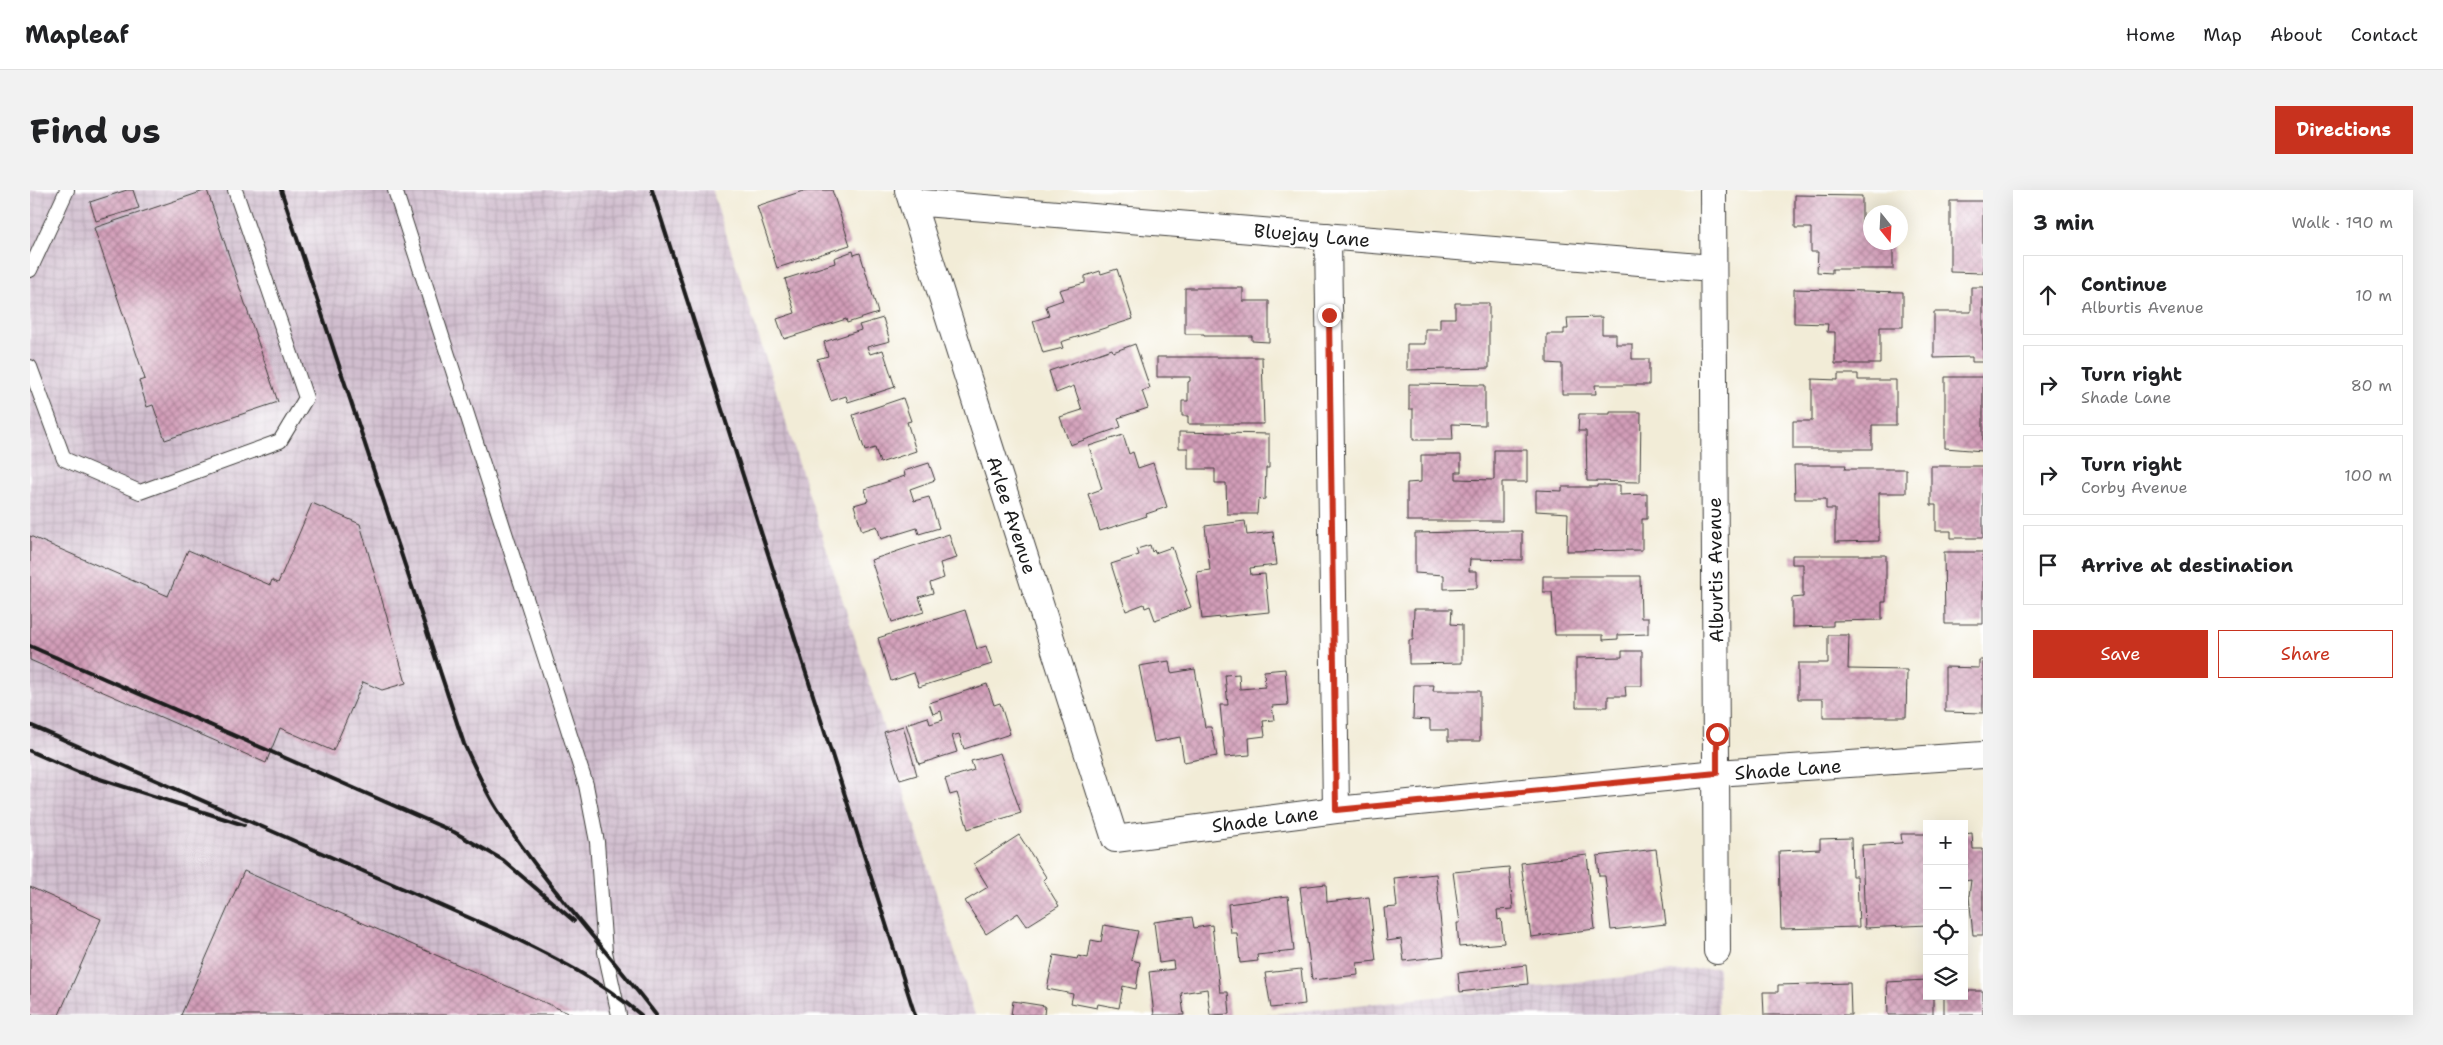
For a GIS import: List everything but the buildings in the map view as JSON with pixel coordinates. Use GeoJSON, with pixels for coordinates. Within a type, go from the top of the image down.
{"type":"FeatureCollection","features":[{"type":"Feature","properties":{"kind":"street","name":"Alburtis Avenue"},"geometry":{"type":"LineString","coordinates":[[1713,190],[1717,951]]}},
{"type":"Feature","properties":{"kind":"street","name":"Bluejay Lane"},"geometry":{"type":"LineString","coordinates":[[910,196],[1328,236],[1712,268]]}},
{"type":"Feature","properties":{"kind":"street","name":"Arlee Avenue"},"geometry":{"type":"LineString","coordinates":[[910,196],[1115,839]]}},
{"type":"Feature","properties":{"kind":"street"},"geometry":{"type":"LineString","coordinates":[[1328,236],[1336,810]]}},
{"type":"Feature","properties":{"kind":"street","name":"Shade Lane"},"geometry":{"type":"LineString","coordinates":[[1115,839],[1336,810],[1717,773],[1983,755]]}},
{"type":"Feature","properties":{"kind":"lane"},"geometry":{"type":"LineString","coordinates":[[30,270],[67,190]]}},
{"type":"Feature","properties":{"kind":"lane"},"geometry":{"type":"LineString","coordinates":[[30,367],[64,460],[140,492],[280,441],[306,398],[235,190]]}},
{"type":"Feature","properties":{"kind":"lane"},"geometry":{"type":"LineString","coordinates":[[395,190],[586,785],[597,842],[605,952],[620,1015]]}},
{"type":"Feature","properties":{"kind":"shaded area"},"geometry":{"type":"Polygon","coordinates":[[[30,190],[712,190],[975,1015],[30,1015],[30,190]]]}},
{"type":"Feature","properties":{"kind":"shaded area"},"geometry":{"type":"Polygon","coordinates":[[[1718,967],[1718,1015],[1262,1015],[1718,967]]]}},
{"type":"Feature","properties":{"kind":"railway"},"geometry":{"type":"LineString","coordinates":[[281,190],[464,744],[491,798],[513,834],[552,887],[656,1015]]}},
{"type":"Feature","properties":{"kind":"railway"},"geometry":{"type":"LineString","coordinates":[[652,190],[915,1015]]}},
{"type":"Feature","properties":{"kind":"railway"},"geometry":{"type":"LineString","coordinates":[[30,646],[454,832],[503,860],[574,921]]}},
{"type":"Feature","properties":{"kind":"railway"},"geometry":{"type":"LineString","coordinates":[[30,725],[504,933],[558,960],[592,980],[641,1015]]}},
{"type":"Feature","properties":{"kind":"railway"},"geometry":{"type":"LineString","coordinates":[[30,751],[78,772],[244,825]]}},
{"type":"Feature","properties":{"kind":"route"},"geometry":{"type":"LineString","coordinates":[[1329,315],[1336,810],[1717,773],[1717,734]]}}]}
